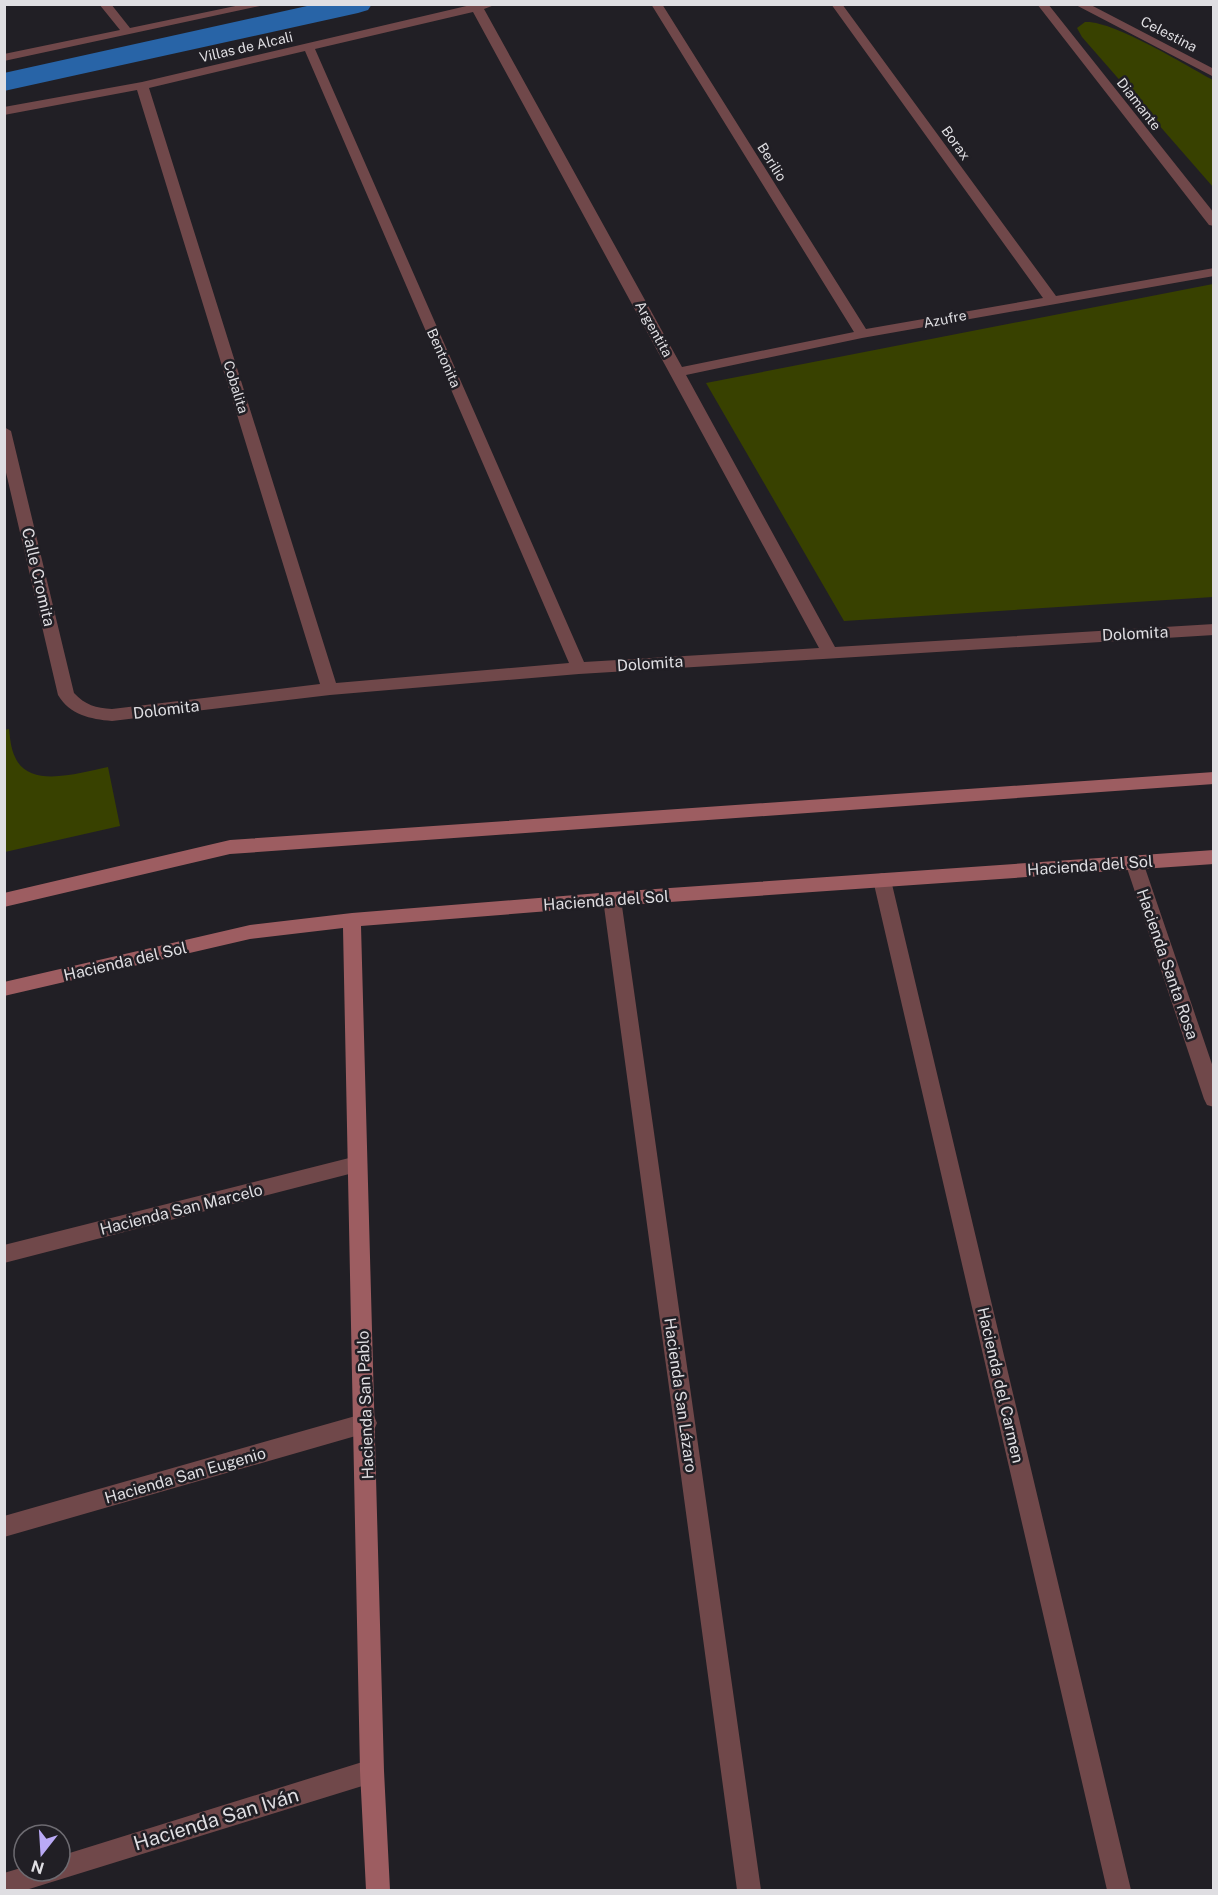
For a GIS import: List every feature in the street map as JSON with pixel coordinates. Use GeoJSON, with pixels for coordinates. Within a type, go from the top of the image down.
{"type":"FeatureCollection","features":[{"type":"Feature","properties":{"kind":"street"},"geometry":{"type":"LineString","coordinates":[[104,4],[127,32]]}},
{"type":"Feature","properties":{"kind":"street"},"geometry":{"type":"LineString","coordinates":[[4,58],[264,4]]}},
{"type":"Feature","properties":{"kind":"street","name":"Villas de Alcali"},"geometry":{"type":"LineString","coordinates":[[4,111],[142,86],[492,4]]}},
{"type":"Feature","properties":{"kind":"street","name":"Berilio"},"geometry":{"type":"LineString","coordinates":[[657,4],[862,334]]}},
{"type":"Feature","properties":{"kind":"street","name":"Borax"},"geometry":{"type":"LineString","coordinates":[[836,4],[1051,299]]}},
{"type":"Feature","properties":{"kind":"street","name":"Diamante"},"geometry":{"type":"LineString","coordinates":[[1042,4],[1212,219]]}},
{"type":"Feature","properties":{"kind":"street","name":"Celestina"},"geometry":{"type":"LineString","coordinates":[[1079,4],[1214,74]]}},
{"type":"Feature","properties":{"kind":"street","name":"Argentita"},"geometry":{"type":"LineString","coordinates":[[477,8],[829,651]]}},
{"type":"Feature","properties":{"kind":"street","name":"Bentonita"},"geometry":{"type":"LineString","coordinates":[[309,48],[579,668]]}},
{"type":"Feature","properties":{"kind":"street","name":"Cobalita"},"geometry":{"type":"LineString","coordinates":[[142,86],[330,689]]}},
{"type":"Feature","properties":{"kind":"street","name":"Azufre"},"geometry":{"type":"LineString","coordinates":[[678,372],[862,334],[1214,272]]}},
{"type":"Feature","properties":{"kind":"street","name":"Calle Cromita"},"geometry":{"type":"LineString","coordinates":[[4,431],[66,695],[78,708],[88,713]]}},
{"type":"Feature","properties":{"kind":"street","name":"Dolomita"},"geometry":{"type":"LineString","coordinates":[[88,713],[112,716],[330,689],[579,668],[1214,629]]}},
{"type":"Feature","properties":{"kind":"street"},"geometry":{"type":"LineString","coordinates":[[4,900],[230,846],[1214,778]]}},
{"type":"Feature","properties":{"kind":"street","name":"Hacienda del Sol"},"geometry":{"type":"LineString","coordinates":[[4,989],[250,932],[352,920],[612,899],[1214,857]]}},
{"type":"Feature","properties":{"kind":"street","name":"Hacienda Santa Rosa"},"geometry":{"type":"LineString","coordinates":[[1134,862],[1214,1100]]}},
{"type":"Feature","properties":{"kind":"street","name":"Hacienda del Carmen"},"geometry":{"type":"LineString","coordinates":[[882,880],[1119,1890]]}},
{"type":"Feature","properties":{"kind":"street","name":"Hacienda San Lázaro"},"geometry":{"type":"LineString","coordinates":[[612,899],[749,1890]]}},
{"type":"Feature","properties":{"kind":"street","name":"Hacienda San Pablo"},"geometry":{"type":"LineString","coordinates":[[352,920],[366,1423],[372,1771],[378,1890]]}},
{"type":"Feature","properties":{"kind":"street","name":"Hacienda San Marcelo"},"geometry":{"type":"LineString","coordinates":[[4,1254],[357,1164]]}},
{"type":"Feature","properties":{"kind":"street","name":"Hacienda San Eugenio"},"geometry":{"type":"LineString","coordinates":[[4,1527],[366,1423]]}},
{"type":"Feature","properties":{"kind":"street","name":"Hacienda San Iván"},"geometry":{"type":"LineString","coordinates":[[72,1864],[372,1771]]}},
{"type":"Feature","properties":{"kind":"green space"},"geometry":{"type":"Polygon","coordinates":[[[1085,22],[1113,28],[1213,80],[1213,187],[1082,37],[1077,28],[1085,22]]]}},
{"type":"Feature","properties":{"kind":"green space"},"geometry":{"type":"Polygon","coordinates":[[[1213,284],[1213,597],[844,621],[706,383],[1213,284]]]}},
{"type":"Feature","properties":{"kind":"green space"},"geometry":{"type":"Polygon","coordinates":[[[9,729],[15,757],[22,767],[32,773],[43,776],[70,775],[108,767],[120,826],[5,852],[4,730],[9,729]]]}},
{"type":"Feature","properties":{"kind":"waterway"},"geometry":{"type":"LineString","coordinates":[[4,82],[358,4]]}}]}
